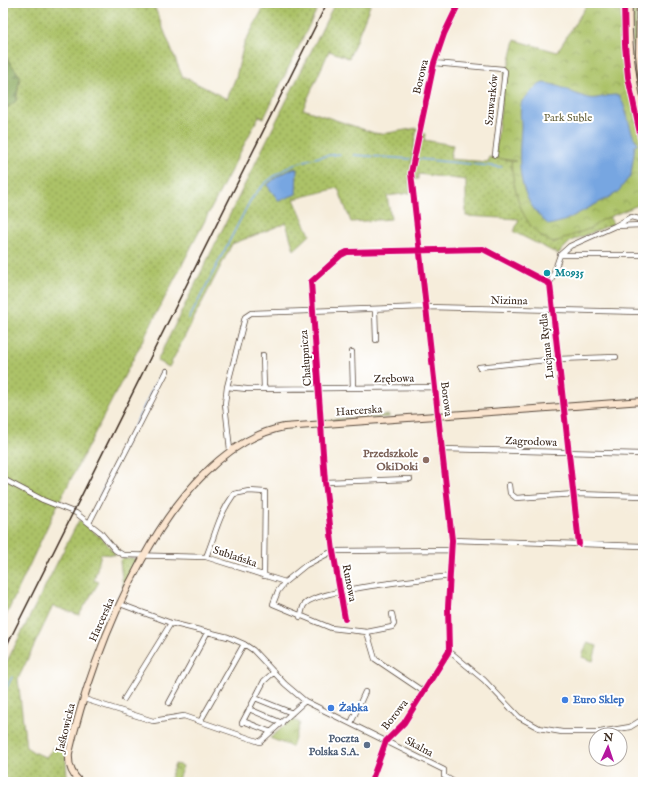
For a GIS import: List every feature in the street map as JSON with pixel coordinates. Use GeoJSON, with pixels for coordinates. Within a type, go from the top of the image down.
{"type":"FeatureCollection","features":[{"type":"Feature","properties":{"kind":"street","name":"Borowa"},"geometry":{"type":"LineString","coordinates":[[371,782],[386,741],[404,723],[449,651],[448,607],[452,540],[425,307],[412,169],[434,63],[444,34],[459,3]]}},
{"type":"Feature","properties":{"kind":"street"},"geometry":{"type":"LineString","coordinates":[[629,3],[632,71],[643,128]]}},
{"type":"Feature","properties":{"kind":"street"},"geometry":{"type":"LineString","coordinates":[[640,3],[639,54],[643,92]]}},
{"type":"Feature","properties":{"kind":"street","name":"Szuwarków"},"geometry":{"type":"LineString","coordinates":[[434,63],[502,69],[505,71],[495,155]]}},
{"type":"Feature","properties":{"kind":"street"},"geometry":{"type":"LineString","coordinates":[[420,250],[483,249],[550,284],[560,255],[570,246],[615,226],[631,217],[641,220],[641,225],[615,226]]}},
{"type":"Feature","properties":{"kind":"street","name":"Chałupnicza"},"geometry":{"type":"LineString","coordinates":[[332,552],[320,424],[310,282],[341,255],[347,252],[420,250]]}},
{"type":"Feature","properties":{"kind":"street"},"geometry":{"type":"LineString","coordinates":[[560,255],[643,255]]}},
{"type":"Feature","properties":{"kind":"street","name":"Lucjana Rydla"},"geometry":{"type":"LineString","coordinates":[[550,284],[557,359],[575,494],[579,544]]}},
{"type":"Feature","properties":{"kind":"street","name":"Nizinna"},"geometry":{"type":"LineString","coordinates":[[230,450],[225,404],[227,387],[245,317],[256,312],[425,307],[643,312]]}},
{"type":"Feature","properties":{"kind":"street"},"geometry":{"type":"LineString","coordinates":[[375,309],[376,340]]}},
{"type":"Feature","properties":{"kind":"street"},"geometry":{"type":"LineString","coordinates":[[352,352],[353,388]]}},
{"type":"Feature","properties":{"kind":"street"},"geometry":{"type":"LineString","coordinates":[[263,355],[264,389]]}},
{"type":"Feature","properties":{"kind":"street"},"geometry":{"type":"LineString","coordinates":[[479,367],[557,359],[616,357]]}},
{"type":"Feature","properties":{"kind":"street"},"geometry":{"type":"LineString","coordinates":[[89,523],[167,371]]}},
{"type":"Feature","properties":{"kind":"street","name":"Zrębowa"},"geometry":{"type":"LineString","coordinates":[[227,387],[264,389],[434,387]]}},
{"type":"Feature","properties":{"kind":"street","name":"Harcerska"},"geometry":{"type":"LineString","coordinates":[[84,699],[93,666],[109,625],[166,520],[194,484],[230,450],[244,441],[271,430],[320,424],[643,401]]}},
{"type":"Feature","properties":{"kind":"street","name":"Zagrodowa"},"geometry":{"type":"LineString","coordinates":[[442,449],[643,454]]}},
{"type":"Feature","properties":{"kind":"street","name":"Sublańska"},"geometry":{"type":"LineString","coordinates":[[3,479],[43,500],[74,512],[100,532],[119,553],[123,555],[206,557],[285,582]]}},
{"type":"Feature","properties":{"kind":"street"},"geometry":{"type":"LineString","coordinates":[[325,482],[410,479]]}},
{"type":"Feature","properties":{"kind":"street"},"geometry":{"type":"LineString","coordinates":[[509,485],[510,494],[516,498],[575,494],[643,496]]}},
{"type":"Feature","properties":{"kind":"street"},"geometry":{"type":"LineString","coordinates":[[206,557],[213,541],[218,520],[223,508],[234,494],[249,491],[265,492],[264,576]]}},
{"type":"Feature","properties":{"kind":"street"},"geometry":{"type":"LineString","coordinates":[[452,540],[643,546]]}},
{"type":"Feature","properties":{"kind":"street"},"geometry":{"type":"LineString","coordinates":[[392,614],[394,624],[392,627],[367,632],[331,628],[300,617],[273,604],[278,591],[285,582],[316,558],[332,552],[452,550]]}},
{"type":"Feature","properties":{"kind":"street","name":"Runowa"},"geometry":{"type":"LineString","coordinates":[[332,552],[345,619]]}},
{"type":"Feature","properties":{"kind":"street","name":"Runowa"},"geometry":{"type":"LineString","coordinates":[[300,617],[305,604],[312,600],[340,591],[450,576]]}},
{"type":"Feature","properties":{"kind":"street","name":"Skalna"},"geometry":{"type":"LineString","coordinates":[[120,604],[171,623],[206,633],[228,637],[244,644],[253,650],[272,671],[305,701],[351,723],[422,761],[444,770],[444,776],[454,782]]}},
{"type":"Feature","properties":{"kind":"street"},"geometry":{"type":"LineString","coordinates":[[124,699],[171,623]]}},
{"type":"Feature","properties":{"kind":"street"},"geometry":{"type":"LineString","coordinates":[[367,632],[375,659],[424,692]]}},
{"type":"Feature","properties":{"kind":"street"},"geometry":{"type":"LineString","coordinates":[[169,703],[206,633]]}},
{"type":"Feature","properties":{"kind":"street"},"geometry":{"type":"LineString","coordinates":[[200,720],[244,644]]}},
{"type":"Feature","properties":{"kind":"street"},"geometry":{"type":"LineString","coordinates":[[449,651],[484,680],[519,717],[539,728],[562,732],[600,732],[630,727],[643,719]]}},
{"type":"Feature","properties":{"kind":"street"},"geometry":{"type":"LineString","coordinates":[[271,732],[242,722],[264,681],[272,671]]}},
{"type":"Feature","properties":{"kind":"street"},"geometry":{"type":"LineString","coordinates":[[351,723],[365,692]]}},
{"type":"Feature","properties":{"kind":"street"},"geometry":{"type":"LineString","coordinates":[[255,698],[292,714]]}},
{"type":"Feature","properties":{"kind":"street"},"geometry":{"type":"LineString","coordinates":[[84,699],[146,720],[160,721],[175,716],[184,716],[200,720],[260,742],[305,701]]}},
{"type":"Feature","properties":{"kind":"street","name":"Jaśkowicka"},"geometry":{"type":"LineString","coordinates":[[80,782],[73,776],[68,758],[72,738],[84,699]]}},
{"type":"Feature","properties":{"kind":"street"},"geometry":{"type":"LineString","coordinates":[[249,709],[282,723]]}},
{"type":"Feature","properties":{"kind":"green space"},"geometry":{"type":"Polygon","coordinates":[[[3,3],[153,3],[182,76],[227,99],[236,77],[244,44],[266,3],[320,3],[264,118],[259,116],[55,510],[3,622],[3,111],[16,101],[20,76],[3,53],[3,3]]]}},
{"type":"Feature","properties":{"kind":"green space"},"geometry":{"type":"Polygon","coordinates":[[[335,3],[371,3],[349,58],[329,51],[303,109],[374,133],[382,134],[417,128],[409,179],[410,193],[387,196],[391,219],[351,222],[338,188],[294,199],[310,235],[294,250],[286,223],[232,244],[169,367],[157,361],[335,3]]]}},
{"type":"Feature","properties":{"kind":"green space","name":"Park Suble"},"geometry":{"type":"Polygon","coordinates":[[[588,3],[620,3],[624,66],[643,148],[643,203],[602,220],[591,228],[553,243],[542,237],[534,229],[527,220],[522,209],[515,186],[511,162],[516,161],[495,158],[505,71],[509,65],[515,40],[557,52],[588,3]]]}},
{"type":"Feature","properties":{"kind":"green space"},"geometry":{"type":"Polygon","coordinates":[[[632,3],[636,3],[636,63],[633,63],[632,3]]]}},
{"type":"Feature","properties":{"kind":"green space"},"geometry":{"type":"Polygon","coordinates":[[[3,53],[20,76],[16,101],[3,111],[3,53]]]}},
{"type":"Feature","properties":{"kind":"green space"},"geometry":{"type":"Polygon","coordinates":[[[422,133],[425,134],[424,140],[453,145],[450,159],[488,162],[489,157],[518,161],[601,201],[613,224],[571,241],[558,254],[514,232],[519,219],[466,216],[466,180],[418,174],[418,179],[414,179],[415,161],[422,133]]]}},
{"type":"Feature","properties":{"kind":"green space"},"geometry":{"type":"Polygon","coordinates":[[[389,415],[389,417],[324,420],[389,415]]]}},
{"type":"Feature","properties":{"kind":"green space"},"geometry":{"type":"Polygon","coordinates":[[[79,520],[105,541],[116,555],[101,554],[94,580],[99,582],[79,615],[53,606],[18,679],[26,747],[35,753],[46,757],[57,744],[65,747],[67,776],[74,782],[3,782],[3,669],[79,520]]]}},
{"type":"Feature","properties":{"kind":"green space"},"geometry":{"type":"Polygon","coordinates":[[[122,558],[137,559],[130,570],[131,571],[123,587],[120,561],[122,558]]]}},
{"type":"Feature","properties":{"kind":"green space"},"geometry":{"type":"Polygon","coordinates":[[[587,643],[597,646],[593,661],[582,657],[587,643]]]}},
{"type":"Feature","properties":{"kind":"green space"},"geometry":{"type":"Polygon","coordinates":[[[292,719],[300,723],[292,747],[270,738],[292,719]]]}},
{"type":"Feature","properties":{"kind":"green space"},"geometry":{"type":"Polygon","coordinates":[[[175,764],[183,766],[177,782],[169,781],[175,764]]]}},
{"type":"Feature","properties":{"kind":"water"},"geometry":{"type":"Polygon","coordinates":[[[543,83],[555,85],[588,98],[619,95],[632,134],[638,143],[635,146],[631,175],[617,193],[564,221],[549,225],[538,215],[525,193],[520,169],[521,104],[522,101],[537,86],[543,83]]]}},
{"type":"Feature","properties":{"kind":"water"},"geometry":{"type":"Polygon","coordinates":[[[294,168],[297,169],[296,194],[279,201],[267,185],[278,176],[294,168]]]}},
{"type":"Feature","properties":{"kind":"waterway"},"geometry":{"type":"LineString","coordinates":[[189,319],[250,201],[258,190],[278,173],[289,167],[313,158],[340,154]]}},
{"type":"Feature","properties":{"kind":"waterway"},"geometry":{"type":"LineString","coordinates":[[354,155],[410,159]]}},
{"type":"Feature","properties":{"kind":"waterway"},"geometry":{"type":"LineString","coordinates":[[418,159],[502,167]]}},
{"type":"Feature","properties":{"kind":"waterway"},"geometry":{"type":"LineString","coordinates":[[100,496],[161,372]]}},
{"type":"Feature","properties":{"kind":"waterway"},"geometry":{"type":"LineString","coordinates":[[3,695],[12,677]]}},
{"type":"Feature","properties":{"kind":"railway"},"geometry":{"type":"LineString","coordinates":[[3,653],[327,3]]}},
{"type":"Feature","properties":{"kind":"cycle path"},"geometry":{"type":"LineString","coordinates":[[371,782],[386,741],[404,723],[449,651],[448,607],[452,540],[411,173],[434,63],[444,34],[459,3]]}},
{"type":"Feature","properties":{"kind":"cycle path"},"geometry":{"type":"LineString","coordinates":[[624,3],[625,45],[628,77],[643,148]]}},
{"type":"Feature","properties":{"kind":"cycle path"},"geometry":{"type":"LineString","coordinates":[[345,619],[333,551],[325,482],[311,282],[341,255],[347,252],[483,249],[550,284],[579,544]]}},
{"type":"Feature","properties":{"kind":"place","name":"M0935"},"geometry":{"type":"Point","coordinates":[547,273]}},
{"type":"Feature","properties":{"kind":"place","name":"Przedszkole OkiDoki"},"geometry":{"type":"Point","coordinates":[426,460]}},
{"type":"Feature","properties":{"kind":"place","name":"Euro Sklep"},"geometry":{"type":"Point","coordinates":[565,700]}},
{"type":"Feature","properties":{"kind":"place","name":"Żabka"},"geometry":{"type":"Point","coordinates":[331,708]}},
{"type":"Feature","properties":{"kind":"place","name":"Poczta Polska S.A."},"geometry":{"type":"Point","coordinates":[367,745]}}]}
